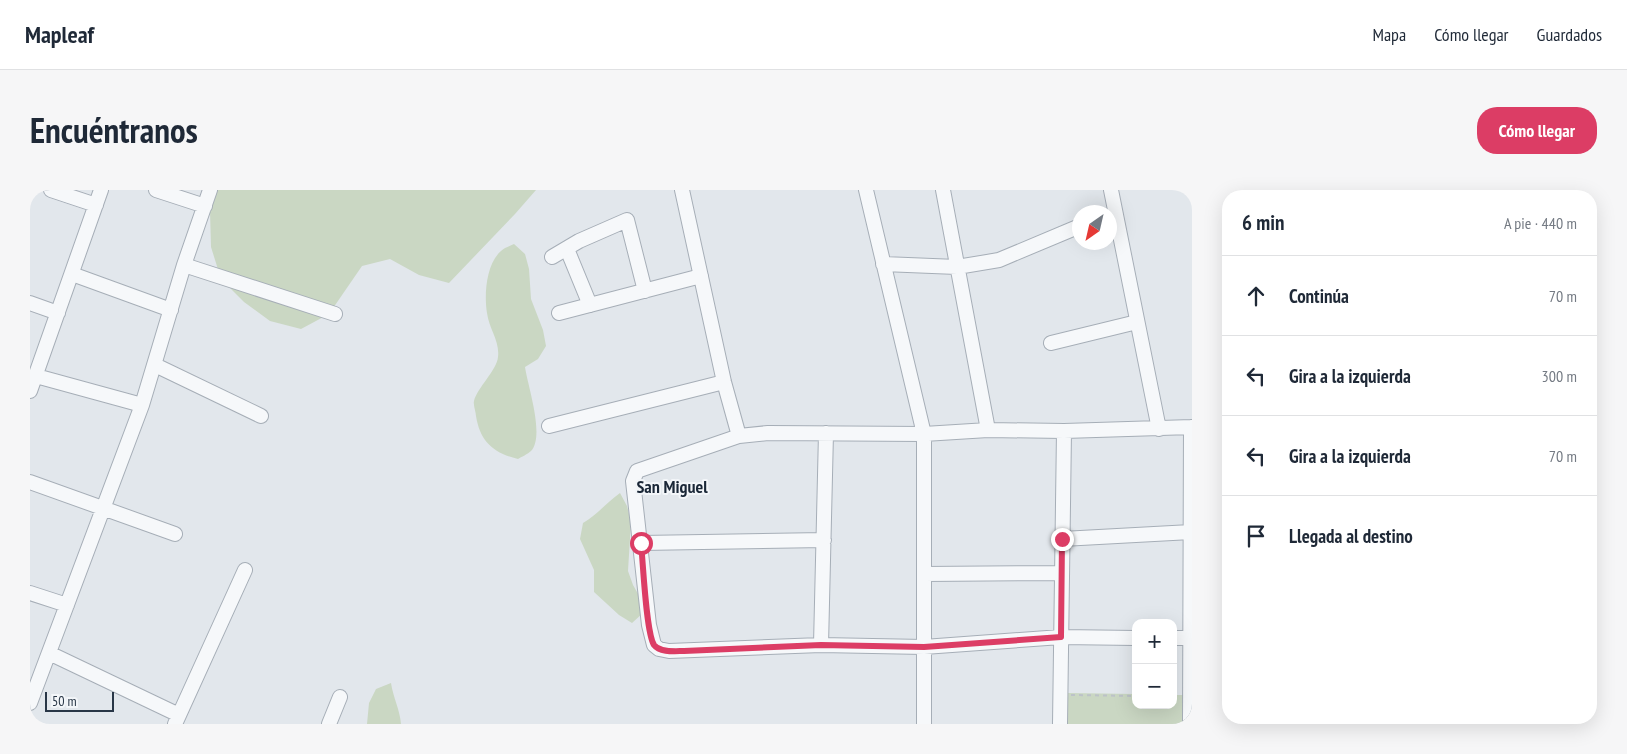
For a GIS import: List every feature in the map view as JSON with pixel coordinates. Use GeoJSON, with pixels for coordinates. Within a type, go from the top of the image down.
{"type":"FeatureCollection","features":[{"type":"Feature","properties":{"kind":"street"},"geometry":{"type":"LineString","coordinates":[[51,190],[96,205]]}},
{"type":"Feature","properties":{"kind":"street"},"geometry":{"type":"LineString","coordinates":[[30,391],[101,190]]}},
{"type":"Feature","properties":{"kind":"street"},"geometry":{"type":"LineString","coordinates":[[156,190],[204,206]]}},
{"type":"Feature","properties":{"kind":"street"},"geometry":{"type":"LineString","coordinates":[[30,703],[142,405],[184,265],[210,190]]}},
{"type":"Feature","properties":{"kind":"street"},"geometry":{"type":"LineString","coordinates":[[682,190],[724,382],[739,436]]}},
{"type":"Feature","properties":{"kind":"street"},"geometry":{"type":"LineString","coordinates":[[866,190],[924,434],[924,724]]}},
{"type":"Feature","properties":{"kind":"street"},"geometry":{"type":"LineString","coordinates":[[943,190],[988,430]]}},
{"type":"Feature","properties":{"kind":"street"},"geometry":{"type":"LineString","coordinates":[[1111,190],[1112,205]]}},
{"type":"Feature","properties":{"kind":"street"},"geometry":{"type":"LineString","coordinates":[[552,257],[579,241],[627,220],[645,291]]}},
{"type":"Feature","properties":{"kind":"street"},"geometry":{"type":"LineString","coordinates":[[883,264],[957,267],[999,260],[1072,229]]}},
{"type":"Feature","properties":{"kind":"street"},"geometry":{"type":"LineString","coordinates":[[1117,237],[1159,429]]}},
{"type":"Feature","properties":{"kind":"street"},"geometry":{"type":"LineString","coordinates":[[567,249],[590,305]]}},
{"type":"Feature","properties":{"kind":"street"},"geometry":{"type":"LineString","coordinates":[[184,265],[335,314]]}},
{"type":"Feature","properties":{"kind":"street"},"geometry":{"type":"LineString","coordinates":[[72,274],[171,310]]}},
{"type":"Feature","properties":{"kind":"street"},"geometry":{"type":"LineString","coordinates":[[559,313],[701,276]]}},
{"type":"Feature","properties":{"kind":"street"},"geometry":{"type":"LineString","coordinates":[[30,303],[58,313]]}},
{"type":"Feature","properties":{"kind":"street"},"geometry":{"type":"LineString","coordinates":[[1051,343],[1137,322]]}},
{"type":"Feature","properties":{"kind":"street"},"geometry":{"type":"LineString","coordinates":[[155,365],[261,416]]}},
{"type":"Feature","properties":{"kind":"street"},"geometry":{"type":"LineString","coordinates":[[36,376],[142,405]]}},
{"type":"Feature","properties":{"kind":"street"},"geometry":{"type":"LineString","coordinates":[[549,426],[724,382]]}},
{"type":"Feature","properties":{"kind":"street"},"geometry":{"type":"LineString","coordinates":[[1132,638],[1061,637],[924,647],[821,645],[684,651],[659,649],[654,645],[649,625],[633,481],[637,471],[739,436],[768,433],[924,434],[988,430],[1064,431],[1192,427],[1190,724]]}},
{"type":"Feature","properties":{"kind":"street"},"geometry":{"type":"LineString","coordinates":[[1060,724],[1064,431]]}},
{"type":"Feature","properties":{"kind":"street"},"geometry":{"type":"LineString","coordinates":[[821,645],[826,433]]}},
{"type":"Feature","properties":{"kind":"street"},"geometry":{"type":"LineString","coordinates":[[30,482],[175,534]]}},
{"type":"Feature","properties":{"kind":"street"},"geometry":{"type":"LineString","coordinates":[[1062,539],[1191,532]]}},
{"type":"Feature","properties":{"kind":"street"},"geometry":{"type":"LineString","coordinates":[[641,543],[824,540]]}},
{"type":"Feature","properties":{"kind":"street"},"geometry":{"type":"LineString","coordinates":[[49,653],[177,719],[244,570]]}},
{"type":"Feature","properties":{"kind":"street"},"geometry":{"type":"LineString","coordinates":[[924,574],[1062,573]]}},
{"type":"Feature","properties":{"kind":"street"},"geometry":{"type":"LineString","coordinates":[[30,593],[67,605]]}},
{"type":"Feature","properties":{"kind":"street"},"geometry":{"type":"LineString","coordinates":[[1177,638],[1190,638]]}},
{"type":"Feature","properties":{"kind":"street"},"geometry":{"type":"LineString","coordinates":[[329,724],[340,697]]}},
{"type":"Feature","properties":{"kind":"path"},"geometry":{"type":"LineString","coordinates":[[1060,695],[1132,696]]}},
{"type":"Feature","properties":{"kind":"green space"},"geometry":{"type":"Polygon","coordinates":[[[214,190],[536,190],[449,283],[419,275],[390,259],[362,266],[329,314],[301,329],[270,321],[244,302],[221,279],[211,247],[210,211],[214,190]]]}},
{"type":"Feature","properties":{"kind":"green space"},"geometry":{"type":"Polygon","coordinates":[[[514,244],[525,254],[529,269],[531,299],[543,330],[546,346],[538,359],[525,367],[536,423],[536,434],[535,444],[531,451],[518,459],[501,453],[484,439],[478,425],[474,403],[479,390],[494,368],[498,357],[497,346],[488,319],[486,306],[489,272],[501,251],[514,244]]]}},
{"type":"Feature","properties":{"kind":"green space"},"geometry":{"type":"Polygon","coordinates":[[[620,493],[627,506],[631,522],[628,571],[641,599],[643,613],[632,623],[619,615],[594,592],[594,570],[580,539],[583,523],[620,493]]]}},
{"type":"Feature","properties":{"kind":"green space"},"geometry":{"type":"Polygon","coordinates":[[[391,683],[401,724],[367,724],[369,703],[376,689],[391,683]]]}},
{"type":"Feature","properties":{"kind":"green space"},"geometry":{"type":"Polygon","coordinates":[[[1068,693],[1132,694],[1132,709],[1177,709],[1177,695],[1185,695],[1185,724],[1068,724],[1068,693]]]}},
{"type":"Feature","properties":{"kind":"district","name":"San Miguel"},"geometry":{"type":"Point","coordinates":[672,487]}},
{"type":"Feature","properties":{"kind":"route"},"geometry":{"type":"LineString","coordinates":[[641,543],[650,633],[654,645],[659,649],[684,651],[821,645],[924,647],[1061,637],[1062,539]]}}]}
